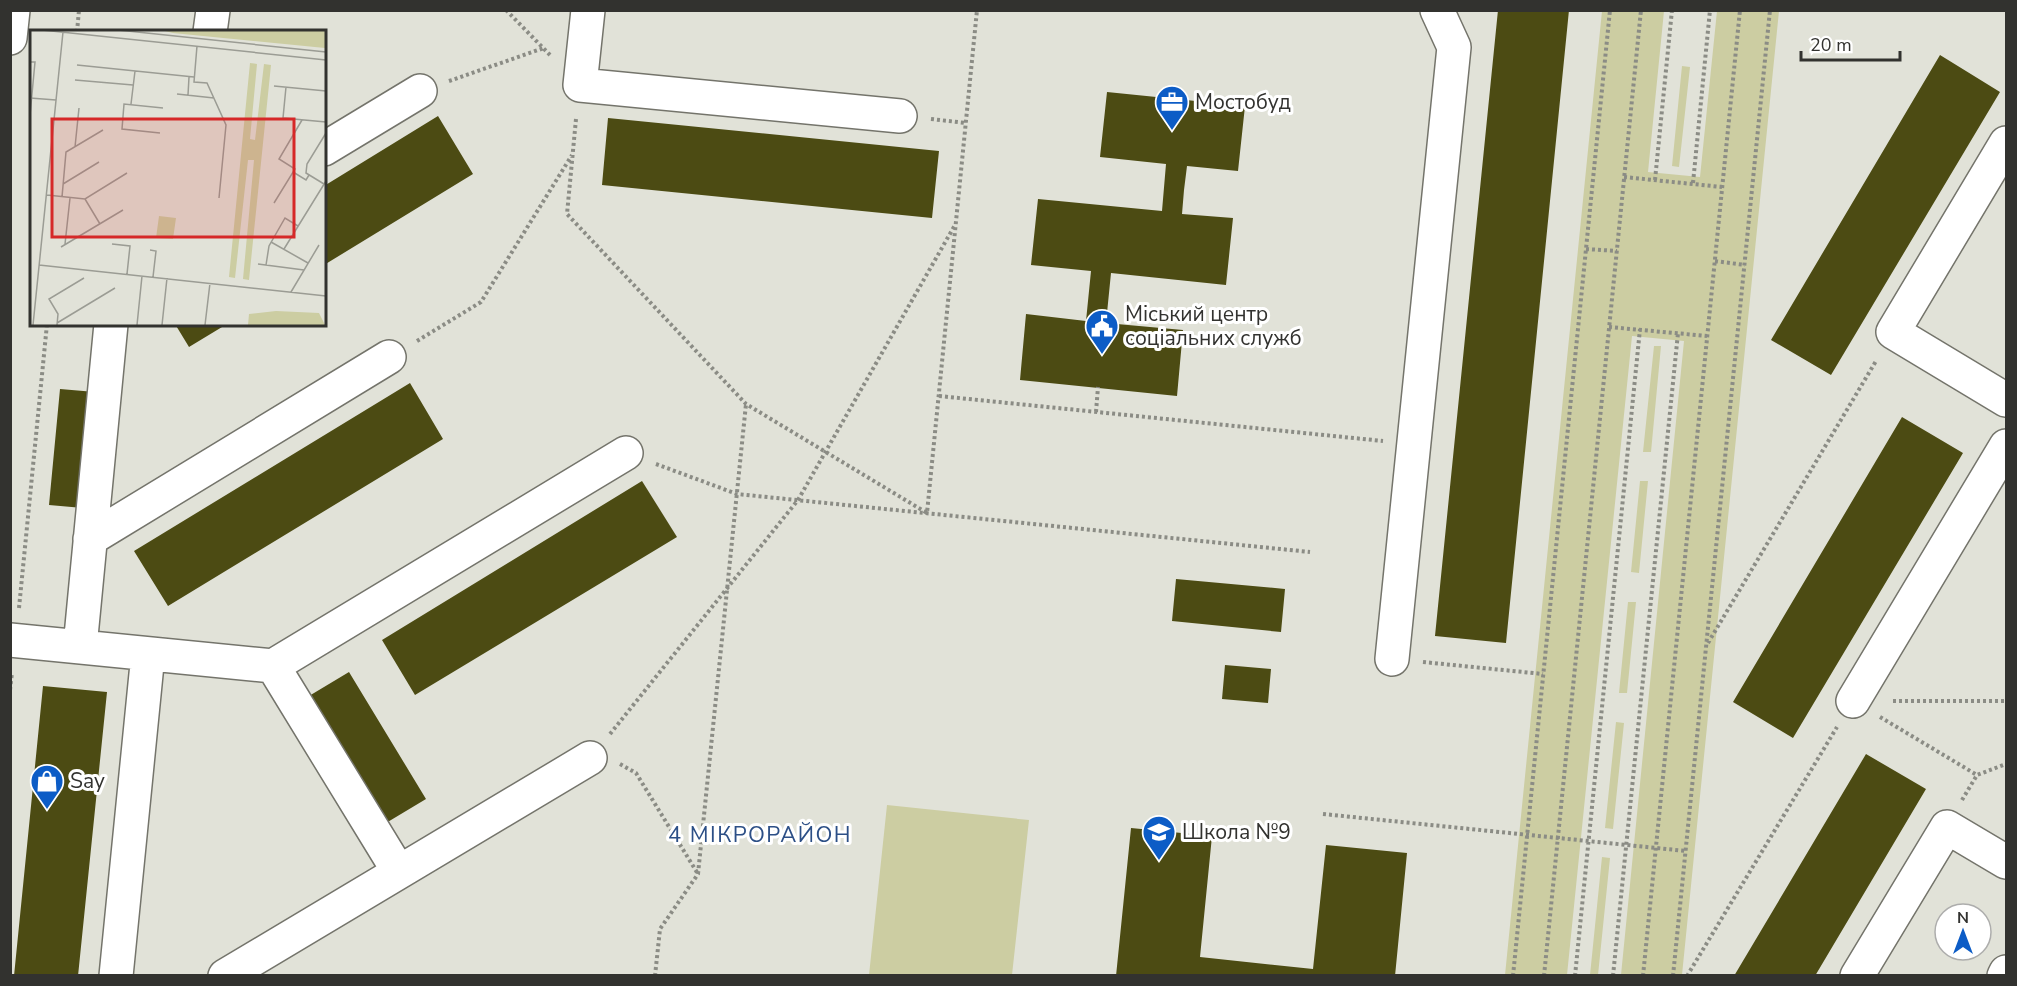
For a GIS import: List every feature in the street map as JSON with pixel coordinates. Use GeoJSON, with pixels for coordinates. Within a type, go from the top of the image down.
{"type":"FeatureCollection","features":[{"type":"Feature","properties":{"kind":"main road"},"geometry":{"type":"LineString","coordinates":[[10,38],[13,10]]}},
{"type":"Feature","properties":{"kind":"main road"},"geometry":{"type":"LineString","coordinates":[[210,30],[213,10]]}},
{"type":"Feature","properties":{"kind":"main road"},"geometry":{"type":"LineString","coordinates":[[1392,659],[1454,47],[1437,10]]}},
{"type":"Feature","properties":{"kind":"main road"},"geometry":{"type":"LineString","coordinates":[[587,22],[580,85],[900,116]]}},
{"type":"Feature","properties":{"kind":"main road"},"geometry":{"type":"LineString","coordinates":[[326,148],[420,91]]}},
{"type":"Feature","properties":{"kind":"main road"},"geometry":{"type":"LineString","coordinates":[[2007,143],[1893,332],[2007,400]]}},
{"type":"Feature","properties":{"kind":"main road"},"geometry":{"type":"LineString","coordinates":[[80,647],[111,326]]}},
{"type":"Feature","properties":{"kind":"main road"},"geometry":{"type":"LineString","coordinates":[[90,540],[389,357]]}},
{"type":"Feature","properties":{"kind":"main road"},"geometry":{"type":"LineString","coordinates":[[1853,701],[2007,446]]}},
{"type":"Feature","properties":{"kind":"main road"},"geometry":{"type":"LineString","coordinates":[[13,640],[273,666],[626,453]]}},
{"type":"Feature","properties":{"kind":"main road"},"geometry":{"type":"LineString","coordinates":[[116,975],[148,654]]}},
{"type":"Feature","properties":{"kind":"main road"},"geometry":{"type":"LineString","coordinates":[[273,666],[399,872]]}},
{"type":"Feature","properties":{"kind":"main road"},"geometry":{"type":"LineString","coordinates":[[225,975],[590,758]]}},
{"type":"Feature","properties":{"kind":"main road"},"geometry":{"type":"LineString","coordinates":[[1857,975],[1947,826],[2007,862]]}},
{"type":"Feature","properties":{"kind":"path"},"geometry":{"type":"LineString","coordinates":[[77,30],[79,10]]}},
{"type":"Feature","properties":{"kind":"path"},"geometry":{"type":"LineString","coordinates":[[506,10],[580,85],[567,213],[746,404],[927,513]]}},
{"type":"Feature","properties":{"kind":"path"},"geometry":{"type":"LineString","coordinates":[[927,513],[977,10]]}},
{"type":"Feature","properties":{"kind":"path"},"geometry":{"type":"LineString","coordinates":[[1513,975],[1610,10]]}},
{"type":"Feature","properties":{"kind":"path"},"geometry":{"type":"LineString","coordinates":[[1544,975],[1641,10]]}},
{"type":"Feature","properties":{"kind":"path"},"geometry":{"type":"LineString","coordinates":[[1655,180],[1672,10]]}},
{"type":"Feature","properties":{"kind":"path"},"geometry":{"type":"LineString","coordinates":[[1693,183],[1710,10]]}},
{"type":"Feature","properties":{"kind":"path"},"geometry":{"type":"LineString","coordinates":[[1643,975],[1740,10]]}},
{"type":"Feature","properties":{"kind":"path"},"geometry":{"type":"LineString","coordinates":[[1673,975],[1770,10]]}},
{"type":"Feature","properties":{"kind":"path"},"geometry":{"type":"LineString","coordinates":[[420,91],[544,48],[587,22]]}},
{"type":"Feature","properties":{"kind":"path"},"geometry":{"type":"LineString","coordinates":[[389,357],[481,302],[573,155]]}},
{"type":"Feature","properties":{"kind":"path"},"geometry":{"type":"LineString","coordinates":[[1624,177],[1722,187]]}},
{"type":"Feature","properties":{"kind":"path"},"geometry":{"type":"LineString","coordinates":[[590,758],[798,500],[956,222]]}},
{"type":"Feature","properties":{"kind":"path"},"geometry":{"type":"LineString","coordinates":[[1586,249],[1617,251]]}},
{"type":"Feature","properties":{"kind":"path"},"geometry":{"type":"LineString","coordinates":[[1715,261],[1745,265]]}},
{"type":"Feature","properties":{"kind":"path"},"geometry":{"type":"LineString","coordinates":[[10,690],[13,640],[47,326]]}},
{"type":"Feature","properties":{"kind":"path"},"geometry":{"type":"LineString","coordinates":[[1609,327],[1707,336]]}},
{"type":"Feature","properties":{"kind":"path"},"geometry":{"type":"LineString","coordinates":[[1575,975],[1640,329]]}},
{"type":"Feature","properties":{"kind":"path"},"geometry":{"type":"LineString","coordinates":[[1706,645],[1893,332]]}},
{"type":"Feature","properties":{"kind":"path"},"geometry":{"type":"LineString","coordinates":[[1613,975],[1678,333]]}},
{"type":"Feature","properties":{"kind":"path"},"geometry":{"type":"LineString","coordinates":[[1096,412],[1098,387]]}},
{"type":"Feature","properties":{"kind":"path"},"geometry":{"type":"LineString","coordinates":[[939,396],[1414,444]]}},
{"type":"Feature","properties":{"kind":"path"},"geometry":{"type":"LineString","coordinates":[[655,975],[660,929],[698,874],[746,404]]}},
{"type":"Feature","properties":{"kind":"path"},"geometry":{"type":"LineString","coordinates":[[626,453],[736,494],[1310,552]]}},
{"type":"Feature","properties":{"kind":"path"},"geometry":{"type":"LineString","coordinates":[[1392,659],[1543,675]]}},
{"type":"Feature","properties":{"kind":"path"},"geometry":{"type":"LineString","coordinates":[[1853,701],[2007,700]]}},
{"type":"Feature","properties":{"kind":"path"},"geometry":{"type":"LineString","coordinates":[[1853,701],[1977,775],[2007,764]]}},
{"type":"Feature","properties":{"kind":"path"},"geometry":{"type":"LineString","coordinates":[[1688,975],[1853,701]]}},
{"type":"Feature","properties":{"kind":"path"},"geometry":{"type":"LineString","coordinates":[[636,773],[698,874]]}},
{"type":"Feature","properties":{"kind":"path"},"geometry":{"type":"LineString","coordinates":[[1323,814],[1686,851]]}},
{"type":"Feature","properties":{"kind":"green space"},"geometry":{"type":"Polygon","coordinates":[[[1602,11],[1664,11],[1648,172],[1700,177],[1717,11],[1779,11],[1682,975],[1621,975],[1684,341],[1632,336],[1567,975],[1505,975],[1602,11]]]}},
{"type":"Feature","properties":{"kind":"green space"},"geometry":{"type":"Polygon","coordinates":[[[1682,66],[1690,67],[1679,167],[1672,166],[1682,66]]]}},
{"type":"Feature","properties":{"kind":"green space"},"geometry":{"type":"Polygon","coordinates":[[[1654,346],[1661,346],[1651,452],[1643,452],[1654,346]]]}},
{"type":"Feature","properties":{"kind":"green space"},"geometry":{"type":"Polygon","coordinates":[[[1640,481],[1648,481],[1639,573],[1631,572],[1640,481]]]}},
{"type":"Feature","properties":{"kind":"green space"},"geometry":{"type":"Polygon","coordinates":[[[1628,602],[1636,602],[1627,693],[1619,693],[1628,602]]]}},
{"type":"Feature","properties":{"kind":"green space"},"geometry":{"type":"Polygon","coordinates":[[[1616,722],[1624,723],[1613,829],[1605,828],[1616,722]]]}},
{"type":"Feature","properties":{"kind":"green space"},"geometry":{"type":"Polygon","coordinates":[[[887,805],[1029,820],[1012,975],[869,975],[887,805]]]}},
{"type":"Feature","properties":{"kind":"green space"},"geometry":{"type":"Polygon","coordinates":[[[1602,857],[1610,858],[1598,975],[1590,975],[1602,857]]]}},
{"type":"Feature","properties":{"kind":"building"},"geometry":{"type":"Polygon","coordinates":[[[1498,10],[1569,10],[1506,643],[1435,636],[1498,10]]]}},
{"type":"Feature","properties":{"kind":"building"},"geometry":{"type":"Polygon","coordinates":[[[1940,55],[2000,92],[1831,375],[1771,340],[1940,55]]]}},
{"type":"Feature","properties":{"kind":"building"},"geometry":{"type":"Polygon","coordinates":[[[1107,92],[1245,106],[1238,171],[1187,166],[1184,190],[1182,214],[1233,218],[1226,285],[1111,273],[1106,323],[1183,330],[1177,396],[1020,380],[1026,314],[1086,321],[1091,271],[1031,265],[1038,199],[1162,211],[1166,164],[1100,157],[1107,92]]]}},
{"type":"Feature","properties":{"kind":"building"},"geometry":{"type":"Polygon","coordinates":[[[438,116],[473,174],[326,264],[326,185],[438,116]]]}},
{"type":"Feature","properties":{"kind":"building"},"geometry":{"type":"Polygon","coordinates":[[[608,118],[939,151],[932,218],[602,185],[608,118]]]}},
{"type":"Feature","properties":{"kind":"building"},"geometry":{"type":"Polygon","coordinates":[[[176,326],[224,326],[189,347],[176,326]]]}},
{"type":"Feature","properties":{"kind":"building"},"geometry":{"type":"Polygon","coordinates":[[[410,383],[443,439],[168,606],[134,551],[410,383]]]}},
{"type":"Feature","properties":{"kind":"building"},"geometry":{"type":"Polygon","coordinates":[[[60,389],[95,392],[83,508],[49,505],[60,389]]]}},
{"type":"Feature","properties":{"kind":"building"},"geometry":{"type":"Polygon","coordinates":[[[1902,417],[1963,453],[1793,738],[1733,702],[1902,417]]]}},
{"type":"Feature","properties":{"kind":"building"},"geometry":{"type":"Polygon","coordinates":[[[642,481],[677,537],[415,695],[382,640],[642,481]]]}},
{"type":"Feature","properties":{"kind":"building"},"geometry":{"type":"Polygon","coordinates":[[[1176,579],[1285,589],[1281,632],[1172,621],[1176,579]]]}},
{"type":"Feature","properties":{"kind":"building"},"geometry":{"type":"Polygon","coordinates":[[[1225,665],[1271,669],[1268,703],[1222,699],[1225,665]]]}},
{"type":"Feature","properties":{"kind":"building"},"geometry":{"type":"Polygon","coordinates":[[[349,672],[426,799],[386,823],[309,696],[349,672]]]}},
{"type":"Feature","properties":{"kind":"building"},"geometry":{"type":"Polygon","coordinates":[[[43,686],[107,692],[78,976],[14,976],[43,686]]]}},
{"type":"Feature","properties":{"kind":"building"},"geometry":{"type":"Polygon","coordinates":[[[1866,754],[1926,789],[1815,976],[1734,976],[1866,754]]]}},
{"type":"Feature","properties":{"kind":"building"},"geometry":{"type":"Polygon","coordinates":[[[1131,828],[1212,836],[1200,957],[1313,969],[1326,845],[1407,853],[1395,976],[1116,976],[1131,828]]]}},
{"type":"Feature","properties":{"kind":"place","name":"Мостобуд"},"geometry":{"type":"Point","coordinates":[1172,131]}},
{"type":"Feature","properties":{"kind":"place","name":"Міський центр соціальних служб"},"geometry":{"type":"Point","coordinates":[1102,355]}},
{"type":"Feature","properties":{"kind":"place","name":"Say"},"geometry":{"type":"Point","coordinates":[47,810]}},
{"type":"Feature","properties":{"kind":"place","name":"Школа №9"},"geometry":{"type":"Point","coordinates":[1159,861]}},
{"type":"Feature","properties":{"kind":"district","name":"4 МІКРОРАЙОН"},"geometry":{"type":"Point","coordinates":[760,835]}}]}
